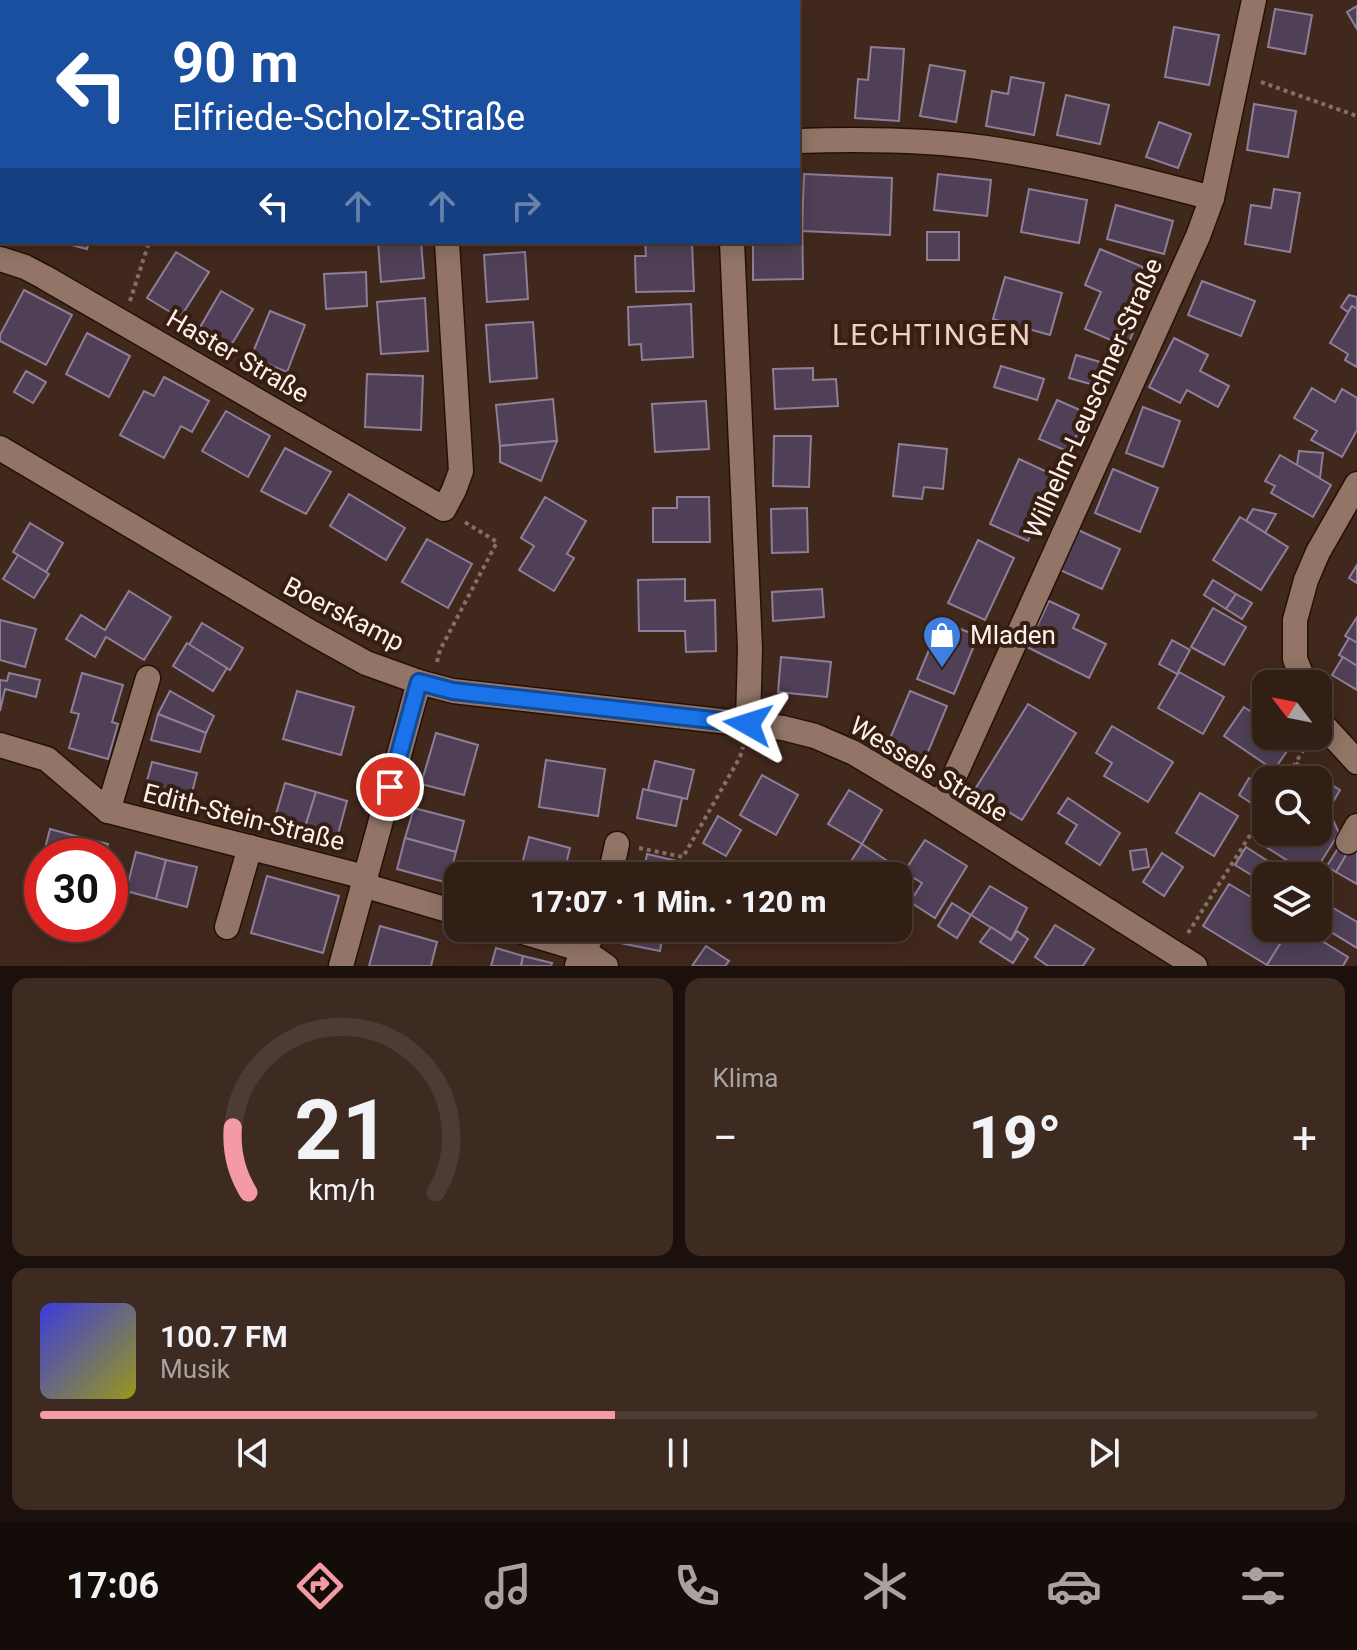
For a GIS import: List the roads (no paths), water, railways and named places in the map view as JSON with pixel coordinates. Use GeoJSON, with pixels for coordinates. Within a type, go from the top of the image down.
{"type":"FeatureCollection","features":[{"type":"Feature","properties":{"kind":"street","name":"Wilhelm-Leuschner-Straße"},"geometry":{"type":"LineString","coordinates":[[939,804],[950,786],[1198,236],[1212,198],[1254,0]]}},
{"type":"Feature","properties":{"kind":"street"},"geometry":{"type":"LineString","coordinates":[[800,141],[851,139],[984,147],[1105,170],[1212,198]]}},
{"type":"Feature","properties":{"kind":"street","name":"Haster Straße"},"geometry":{"type":"LineString","coordinates":[[2,256],[124,322],[444,509],[461,471],[447,244]]}},
{"type":"Feature","properties":{"kind":"street"},"geometry":{"type":"LineString","coordinates":[[732,244],[750,648],[748,724]]}},
{"type":"Feature","properties":{"kind":"street","name":"Boerskamp"},"geometry":{"type":"LineString","coordinates":[[0,448],[366,663],[453,691],[748,724]]}},
{"type":"Feature","properties":{"kind":"street"},"geometry":{"type":"LineString","coordinates":[[1299,670],[1295,659],[1295,620],[1306,580],[1318,552],[1357,484]]}},
{"type":"Feature","properties":{"kind":"street","name":"Edith-Stein-Straße"},"geometry":{"type":"LineString","coordinates":[[108,811],[148,678]]}},
{"type":"Feature","properties":{"kind":"street"},"geometry":{"type":"LineString","coordinates":[[341,966],[425,684]]}},
{"type":"Feature","properties":{"kind":"street","name":"Wessels Straße"},"geometry":{"type":"LineString","coordinates":[[748,724],[815,736],[854,753],[1185,960]]}},
{"type":"Feature","properties":{"kind":"street"},"geometry":{"type":"LineString","coordinates":[[1332,735],[1357,762]]}},
{"type":"Feature","properties":{"kind":"street","name":"Edith-Stein-Straße"},"geometry":{"type":"LineString","coordinates":[[0,745],[47,759],[108,811],[250,847],[444,908]]}},
{"type":"Feature","properties":{"kind":"street"},"geometry":{"type":"LineString","coordinates":[[613,862],[617,844]]}},
{"type":"Feature","properties":{"kind":"street"},"geometry":{"type":"LineString","coordinates":[[227,927],[250,847]]}},
{"type":"Feature","properties":{"kind":"street"},"geometry":{"type":"LineString","coordinates":[[543,942],[606,966]]}},
{"type":"Feature","properties":{"kind":"place","name":"Mladen"},"geometry":{"type":"Point","coordinates":[942,669]}},
{"type":"Feature","properties":{"kind":"district","name":"LECHTINGEN"},"geometry":{"type":"Point","coordinates":[932,335]}}]}
